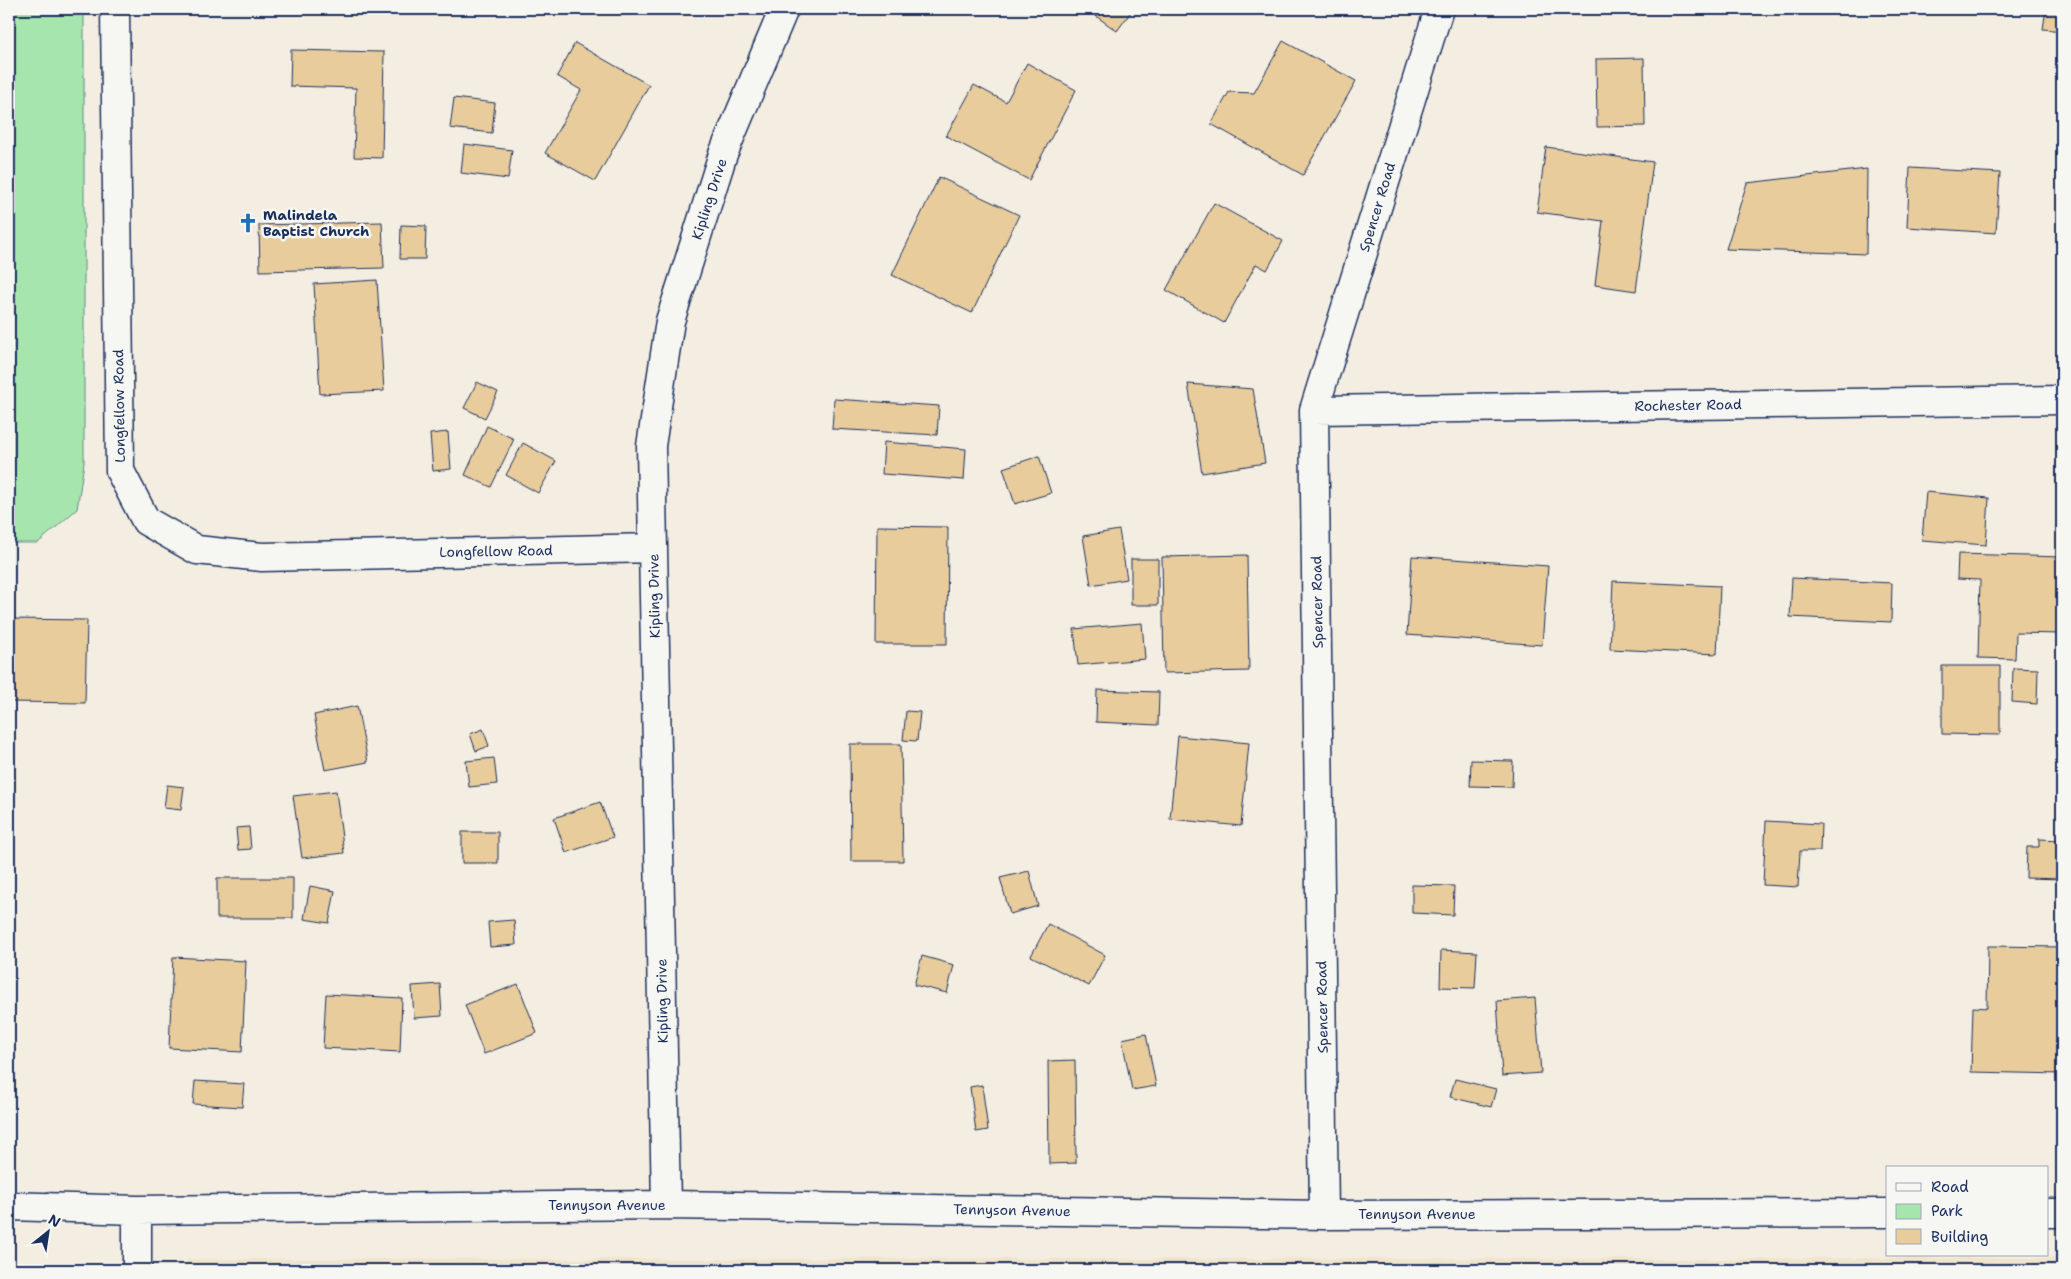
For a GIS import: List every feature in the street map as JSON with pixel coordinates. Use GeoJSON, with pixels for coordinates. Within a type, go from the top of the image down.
{"type":"FeatureCollection","features":[{"type":"Feature","properties":{"kind":"street","name":"Longfellow Road"},"geometry":{"type":"LineString","coordinates":[[115,9],[120,471],[146,521],[197,550],[262,557],[653,548]]}},
{"type":"Feature","properties":{"kind":"street","name":"Kipling Drive"},"geometry":{"type":"LineString","coordinates":[[666,1205],[651,446],[670,322],[724,154],[784,9]]}},
{"type":"Feature","properties":{"kind":"street","name":"Spencer Road"},"geometry":{"type":"LineString","coordinates":[[1324,1215],[1314,410],[1439,9]]}},
{"type":"Feature","properties":{"kind":"street","name":"Rochester Road"},"geometry":{"type":"LineString","coordinates":[[1314,410],[2062,400]]}},
{"type":"Feature","properties":{"kind":"street","name":"Tennyson Avenue"},"geometry":{"type":"LineString","coordinates":[[9,1206],[137,1210],[666,1205],[1324,1215],[1886,1213]]}},
{"type":"Feature","properties":{"kind":"street"},"geometry":{"type":"LineString","coordinates":[[137,1210],[137,1270]]}},
{"type":"Feature","properties":{"kind":"street"},"geometry":{"type":"LineString","coordinates":[[2048,1213],[2062,1213]]}},
{"type":"Feature","properties":{"kind":"shaded area"},"geometry":{"type":"Polygon","coordinates":[[[2062,1258],[2062,1270],[186,1270],[187,1259],[2062,1258]]]}},
{"type":"Feature","properties":{"kind":"green space"},"geometry":{"type":"Polygon","coordinates":[[[9,9],[84,9],[84,463],[77,509],[38,543],[9,543],[9,9]]]}},
{"type":"Feature","properties":{"kind":"building"},"geometry":{"type":"Polygon","coordinates":[[[1086,9],[1133,9],[1117,31],[1086,9]]]}},
{"type":"Feature","properties":{"kind":"building"},"geometry":{"type":"Polygon","coordinates":[[[2046,9],[2062,9],[2062,31],[2043,29],[2046,9]]]}},
{"type":"Feature","properties":{"kind":"building"},"geometry":{"type":"Polygon","coordinates":[[[1283,41],[1356,81],[1303,175],[1211,124],[1229,92],[1254,93],[1283,41]]]}},
{"type":"Feature","properties":{"kind":"building"},"geometry":{"type":"Polygon","coordinates":[[[575,43],[649,85],[595,181],[545,153],[581,90],[557,76],[575,43]]]}},
{"type":"Feature","properties":{"kind":"building"},"geometry":{"type":"Polygon","coordinates":[[[291,50],[384,52],[382,158],[354,157],[356,88],[290,86],[291,50]]]}},
{"type":"Feature","properties":{"kind":"building"},"geometry":{"type":"Polygon","coordinates":[[[1644,58],[1645,126],[1597,127],[1596,59],[1644,58]]]}},
{"type":"Feature","properties":{"kind":"building"},"geometry":{"type":"Polygon","coordinates":[[[1027,63],[1076,90],[1029,180],[946,136],[974,85],[1006,102],[1027,63]]]}},
{"type":"Feature","properties":{"kind":"building"},"geometry":{"type":"Polygon","coordinates":[[[454,98],[495,103],[492,133],[450,128],[454,98]]]}},
{"type":"Feature","properties":{"kind":"building"},"geometry":{"type":"Polygon","coordinates":[[[464,144],[512,150],[508,179],[461,173],[464,144]]]}},
{"type":"Feature","properties":{"kind":"building"},"geometry":{"type":"Polygon","coordinates":[[[1546,147],[1653,162],[1636,291],[1595,285],[1603,221],[1537,212],[1546,147]]]}},
{"type":"Feature","properties":{"kind":"building"},"geometry":{"type":"Polygon","coordinates":[[[1910,168],[2000,173],[1996,233],[1907,227],[1910,168]]]}},
{"type":"Feature","properties":{"kind":"building"},"geometry":{"type":"Polygon","coordinates":[[[1867,169],[1866,254],[1726,249],[1747,183],[1867,169]]]}},
{"type":"Feature","properties":{"kind":"building"},"geometry":{"type":"Polygon","coordinates":[[[939,177],[1019,215],[972,313],[892,275],[939,177]]]}},
{"type":"Feature","properties":{"kind":"building"},"geometry":{"type":"Polygon","coordinates":[[[1214,203],[1283,241],[1267,270],[1256,264],[1224,323],[1166,290],[1214,203]]]}},
{"type":"Feature","properties":{"kind":"building"},"geometry":{"type":"Polygon","coordinates":[[[382,222],[384,268],[260,271],[259,225],[382,222]]]}},
{"type":"Feature","properties":{"kind":"building"},"geometry":{"type":"Polygon","coordinates":[[[401,225],[426,226],[425,259],[400,259],[401,225]]]}},
{"type":"Feature","properties":{"kind":"building"},"geometry":{"type":"Polygon","coordinates":[[[377,280],[384,391],[320,394],[314,284],[377,280]]]}},
{"type":"Feature","properties":{"kind":"building"},"geometry":{"type":"Polygon","coordinates":[[[477,382],[498,392],[485,418],[464,408],[477,382]]]}},
{"type":"Feature","properties":{"kind":"building"},"geometry":{"type":"Polygon","coordinates":[[[1188,384],[1253,389],[1265,463],[1202,473],[1188,384]]]}},
{"type":"Feature","properties":{"kind":"building"},"geometry":{"type":"Polygon","coordinates":[[[834,399],[939,406],[937,435],[832,429],[834,399]]]}},
{"type":"Feature","properties":{"kind":"building"},"geometry":{"type":"Polygon","coordinates":[[[487,426],[514,439],[491,487],[465,475],[487,426]]]}},
{"type":"Feature","properties":{"kind":"building"},"geometry":{"type":"Polygon","coordinates":[[[448,432],[451,469],[433,471],[430,434],[448,432]]]}},
{"type":"Feature","properties":{"kind":"building"},"geometry":{"type":"Polygon","coordinates":[[[884,442],[966,449],[964,480],[882,474],[884,442]]]}},
{"type":"Feature","properties":{"kind":"building"},"geometry":{"type":"Polygon","coordinates":[[[523,443],[556,461],[538,493],[506,475],[523,443]]]}},
{"type":"Feature","properties":{"kind":"building"},"geometry":{"type":"Polygon","coordinates":[[[1039,456],[1051,493],[1015,504],[1003,468],[1039,456]]]}},
{"type":"Feature","properties":{"kind":"building"},"geometry":{"type":"Polygon","coordinates":[[[1926,492],[1989,498],[1986,545],[1922,540],[1926,492]]]}},
{"type":"Feature","properties":{"kind":"building"},"geometry":{"type":"Polygon","coordinates":[[[877,526],[948,527],[947,644],[876,644],[877,526]]]}},
{"type":"Feature","properties":{"kind":"building"},"geometry":{"type":"Polygon","coordinates":[[[1119,530],[1127,579],[1091,585],[1083,536],[1119,530]]]}},
{"type":"Feature","properties":{"kind":"building"},"geometry":{"type":"Polygon","coordinates":[[[1958,554],[2062,557],[2061,634],[2016,633],[2015,659],[1978,658],[1980,580],[1957,579],[1958,554]]]}},
{"type":"Feature","properties":{"kind":"building"},"geometry":{"type":"Polygon","coordinates":[[[1247,555],[1249,671],[1164,673],[1162,557],[1247,555]]]}},
{"type":"Feature","properties":{"kind":"building"},"geometry":{"type":"Polygon","coordinates":[[[1412,556],[1548,566],[1542,645],[1407,635],[1412,556]]]}},
{"type":"Feature","properties":{"kind":"building"},"geometry":{"type":"Polygon","coordinates":[[[1131,559],[1158,559],[1158,605],[1131,605],[1131,559]]]}},
{"type":"Feature","properties":{"kind":"building"},"geometry":{"type":"Polygon","coordinates":[[[1792,578],[1892,583],[1891,622],[1790,617],[1792,578]]]}},
{"type":"Feature","properties":{"kind":"building"},"geometry":{"type":"Polygon","coordinates":[[[1613,581],[1720,586],[1717,654],[1610,649],[1613,581]]]}},
{"type":"Feature","properties":{"kind":"building"},"geometry":{"type":"Polygon","coordinates":[[[9,619],[87,620],[85,703],[9,702],[9,619]]]}},
{"type":"Feature","properties":{"kind":"building"},"geometry":{"type":"Polygon","coordinates":[[[1142,623],[1145,659],[1078,665],[1074,629],[1142,623]]]}},
{"type":"Feature","properties":{"kind":"building"},"geometry":{"type":"Polygon","coordinates":[[[1942,666],[2000,666],[2000,735],[1942,734],[1942,666]]]}},
{"type":"Feature","properties":{"kind":"building"},"geometry":{"type":"Polygon","coordinates":[[[2013,668],[2038,669],[2037,704],[2012,702],[2013,668]]]}},
{"type":"Feature","properties":{"kind":"building"},"geometry":{"type":"Polygon","coordinates":[[[1097,690],[1159,692],[1158,725],[1096,722],[1097,690]]]}},
{"type":"Feature","properties":{"kind":"building"},"geometry":{"type":"Polygon","coordinates":[[[357,706],[368,762],[325,770],[314,715],[357,706]]]}},
{"type":"Feature","properties":{"kind":"building"},"geometry":{"type":"Polygon","coordinates":[[[906,711],[920,712],[917,741],[903,740],[906,711]]]}},
{"type":"Feature","properties":{"kind":"building"},"geometry":{"type":"Polygon","coordinates":[[[483,729],[489,746],[476,751],[470,734],[483,729]]]}},
{"type":"Feature","properties":{"kind":"building"},"geometry":{"type":"Polygon","coordinates":[[[1178,736],[1249,743],[1241,826],[1170,819],[1178,736]]]}},
{"type":"Feature","properties":{"kind":"building"},"geometry":{"type":"Polygon","coordinates":[[[850,744],[901,744],[903,861],[851,861],[850,744]]]}},
{"type":"Feature","properties":{"kind":"building"},"geometry":{"type":"Polygon","coordinates":[[[494,758],[497,784],[469,787],[466,761],[494,758]]]}},
{"type":"Feature","properties":{"kind":"building"},"geometry":{"type":"Polygon","coordinates":[[[1471,760],[1513,761],[1512,787],[1470,786],[1471,760]]]}},
{"type":"Feature","properties":{"kind":"building"},"geometry":{"type":"Polygon","coordinates":[[[167,785],[184,787],[181,810],[164,808],[167,785]]]}},
{"type":"Feature","properties":{"kind":"building"},"geometry":{"type":"Polygon","coordinates":[[[336,791],[344,853],[302,858],[293,796],[336,791]]]}},
{"type":"Feature","properties":{"kind":"building"},"geometry":{"type":"Polygon","coordinates":[[[600,802],[613,837],[566,853],[554,818],[600,802]]]}},
{"type":"Feature","properties":{"kind":"building"},"geometry":{"type":"Polygon","coordinates":[[[1766,821],[1821,824],[1820,851],[1800,851],[1798,887],[1763,885],[1766,821]]]}},
{"type":"Feature","properties":{"kind":"building"},"geometry":{"type":"Polygon","coordinates":[[[249,827],[251,849],[238,850],[236,828],[249,827]]]}},
{"type":"Feature","properties":{"kind":"building"},"geometry":{"type":"Polygon","coordinates":[[[462,832],[498,832],[498,863],[462,863],[462,832]]]}},
{"type":"Feature","properties":{"kind":"building"},"geometry":{"type":"Polygon","coordinates":[[[2039,839],[2062,840],[2062,879],[2026,878],[2027,847],[2039,847],[2039,839]]]}},
{"type":"Feature","properties":{"kind":"building"},"geometry":{"type":"Polygon","coordinates":[[[1029,871],[1038,906],[1010,914],[1000,878],[1029,871]]]}},
{"type":"Feature","properties":{"kind":"building"},"geometry":{"type":"Polygon","coordinates":[[[217,878],[293,878],[293,918],[217,918],[217,878]]]}},
{"type":"Feature","properties":{"kind":"building"},"geometry":{"type":"Polygon","coordinates":[[[1412,885],[1454,886],[1453,915],[1412,913],[1412,885]]]}},
{"type":"Feature","properties":{"kind":"building"},"geometry":{"type":"Polygon","coordinates":[[[310,886],[335,891],[329,923],[304,919],[310,886]]]}},
{"type":"Feature","properties":{"kind":"building"},"geometry":{"type":"Polygon","coordinates":[[[514,920],[516,945],[490,947],[488,922],[514,920]]]}},
{"type":"Feature","properties":{"kind":"building"},"geometry":{"type":"Polygon","coordinates":[[[1048,924],[1105,955],[1089,986],[1031,956],[1048,924]]]}},
{"type":"Feature","properties":{"kind":"building"},"geometry":{"type":"Polygon","coordinates":[[[1988,946],[2062,947],[2062,1074],[1971,1072],[1973,1007],[1987,1008],[1988,946]]]}},
{"type":"Feature","properties":{"kind":"building"},"geometry":{"type":"Polygon","coordinates":[[[1441,950],[1477,952],[1475,988],[1440,987],[1441,950]]]}},
{"type":"Feature","properties":{"kind":"building"},"geometry":{"type":"Polygon","coordinates":[[[922,956],[954,965],[947,993],[914,985],[922,956]]]}},
{"type":"Feature","properties":{"kind":"building"},"geometry":{"type":"Polygon","coordinates":[[[173,957],[246,961],[242,1052],[169,1048],[173,957]]]}},
{"type":"Feature","properties":{"kind":"building"},"geometry":{"type":"Polygon","coordinates":[[[440,984],[442,1016],[414,1018],[412,986],[440,984]]]}},
{"type":"Feature","properties":{"kind":"building"},"geometry":{"type":"Polygon","coordinates":[[[518,984],[537,1033],[484,1054],[465,1005],[518,984]]]}},
{"type":"Feature","properties":{"kind":"building"},"geometry":{"type":"Polygon","coordinates":[[[326,994],[402,998],[400,1052],[323,1048],[326,994]]]}},
{"type":"Feature","properties":{"kind":"building"},"geometry":{"type":"Polygon","coordinates":[[[1535,998],[1541,1073],[1502,1076],[1497,1001],[1535,998]]]}},
{"type":"Feature","properties":{"kind":"building"},"geometry":{"type":"Polygon","coordinates":[[[1146,1034],[1156,1086],[1132,1090],[1122,1039],[1146,1034]]]}},
{"type":"Feature","properties":{"kind":"building"},"geometry":{"type":"Polygon","coordinates":[[[1075,1060],[1076,1163],[1049,1164],[1048,1061],[1075,1060]]]}},
{"type":"Feature","properties":{"kind":"building"},"geometry":{"type":"Polygon","coordinates":[[[1455,1079],[1496,1089],[1491,1107],[1450,1097],[1455,1079]]]}},
{"type":"Feature","properties":{"kind":"building"},"geometry":{"type":"Polygon","coordinates":[[[195,1081],[244,1084],[242,1107],[193,1104],[195,1081]]]}},
{"type":"Feature","properties":{"kind":"building"},"geometry":{"type":"Polygon","coordinates":[[[982,1085],[988,1130],[976,1132],[970,1087],[982,1085]]]}},
{"type":"Feature","properties":{"kind":"place","name":"Malindela Baptist Church"},"geometry":{"type":"Point","coordinates":[248,223]}}]}
